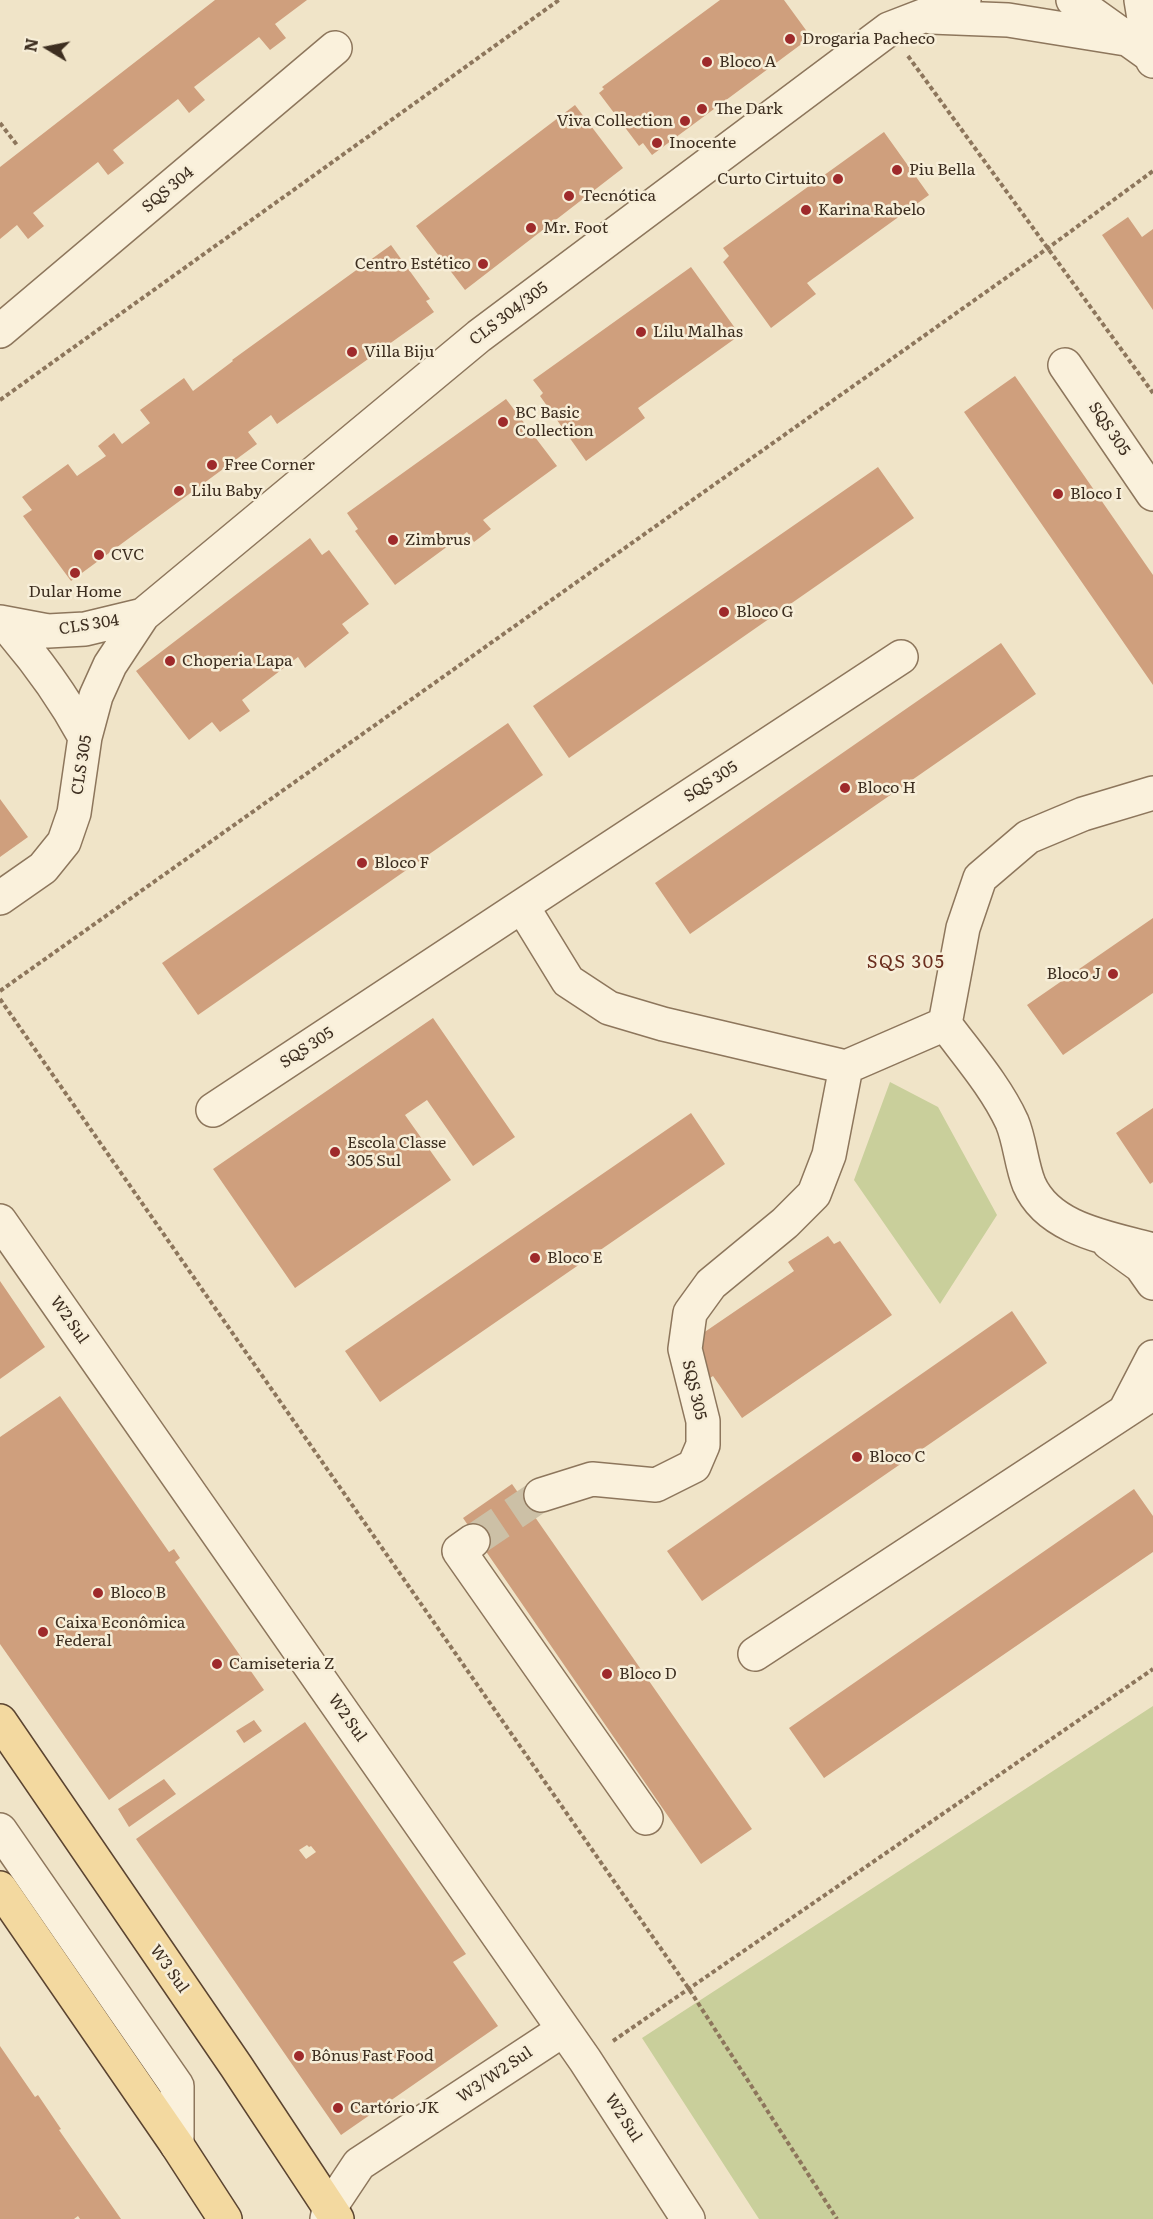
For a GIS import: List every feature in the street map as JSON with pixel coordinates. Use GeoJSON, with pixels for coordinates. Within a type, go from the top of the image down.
{"type":"FeatureCollection","features":[{"type":"Feature","properties":{"kind":"main road","name":"W3 Sul"},"geometry":{"type":"LineString","coordinates":[[0,1721],[237,2066],[331,2216]]}},
{"type":"Feature","properties":{"kind":"main road"},"geometry":{"type":"LineString","coordinates":[[0,1888],[177,2145],[225,2219]]}},
{"type":"Feature","properties":{"kind":"street","name":"CLS 304/305"},"geometry":{"type":"LineString","coordinates":[[143,615],[479,336],[916,8],[964,0]]}},
{"type":"Feature","properties":{"kind":"street"},"geometry":{"type":"LineString","coordinates":[[1073,0],[1143,52]]}},
{"type":"Feature","properties":{"kind":"street"},"geometry":{"type":"LineString","coordinates":[[1141,0],[1143,52]]}},
{"type":"Feature","properties":{"kind":"street"},"geometry":{"type":"LineString","coordinates":[[916,8],[1008,20],[1143,52]]}},
{"type":"Feature","properties":{"kind":"street","name":"SQS 304"},"geometry":{"type":"LineString","coordinates":[[0,331],[335,48]]}},
{"type":"Feature","properties":{"kind":"street","name":"SQS 305"},"geometry":{"type":"LineString","coordinates":[[1065,365],[1153,494]]}},
{"type":"Feature","properties":{"kind":"street","name":"CLS 304"},"geometry":{"type":"LineString","coordinates":[[2,622],[57,631],[85,629],[143,615]]}},
{"type":"Feature","properties":{"kind":"street","name":"CLS 305"},"geometry":{"type":"LineString","coordinates":[[0,897],[43,868],[64,842],[74,813],[85,737],[96,696],[110,665],[143,615]]}},
{"type":"Feature","properties":{"kind":"street"},"geometry":{"type":"LineString","coordinates":[[2,622],[33,656],[57,689],[85,737]]}},
{"type":"Feature","properties":{"kind":"street","name":"SQS 305"},"geometry":{"type":"LineString","coordinates":[[213,1110],[901,657]]}},
{"type":"Feature","properties":{"kind":"street"},"geometry":{"type":"LineString","coordinates":[[1153,793],[1083,814],[1028,837],[980,878],[963,928],[945,1024],[998,1096],[1013,1124],[1029,1185],[1045,1208],[1069,1224],[1095,1234],[1153,1250]]}},
{"type":"Feature","properties":{"kind":"street"},"geometry":{"type":"LineString","coordinates":[[522,906],[568,981],[609,1008],[663,1024],[846,1067],[945,1024]]}},
{"type":"Feature","properties":{"kind":"street","name":"SQS 305"},"geometry":{"type":"LineString","coordinates":[[541,1495],[592,1479],[656,1485],[694,1466],[703,1444],[703,1421],[685,1349],[690,1313],[711,1284],[785,1223],[814,1194],[830,1155],[846,1067]]}},
{"type":"Feature","properties":{"kind":"street","name":"W2 Sul"},"geometry":{"type":"LineString","coordinates":[[0,1221],[585,2061],[688,2219]]}},
{"type":"Feature","properties":{"kind":"street"},"geometry":{"type":"LineString","coordinates":[[1095,1234],[1141,1266],[1153,1283]]}},
{"type":"Feature","properties":{"kind":"street"},"geometry":{"type":"LineString","coordinates":[[1125,1411],[1153,1358]]}},
{"type":"Feature","properties":{"kind":"street"},"geometry":{"type":"LineString","coordinates":[[755,1654],[1153,1393]]}},
{"type":"Feature","properties":{"kind":"street"},"geometry":{"type":"LineString","coordinates":[[473,1541],[459,1551],[646,1818]]}},
{"type":"Feature","properties":{"kind":"street"},"geometry":{"type":"LineString","coordinates":[[0,1830],[177,2086],[177,2145]]}},
{"type":"Feature","properties":{"kind":"street","name":"W3/W2 Sul"},"geometry":{"type":"LineString","coordinates":[[331,2216],[359,2164],[563,2030]]}},
{"type":"Feature","properties":{"kind":"path"},"geometry":{"type":"LineString","coordinates":[[0,400],[559,0]]}},
{"type":"Feature","properties":{"kind":"path"},"geometry":{"type":"LineString","coordinates":[[889,29],[1153,393]]}},
{"type":"Feature","properties":{"kind":"path"},"geometry":{"type":"LineString","coordinates":[[0,123],[17,145]]}},
{"type":"Feature","properties":{"kind":"path"},"geometry":{"type":"LineString","coordinates":[[0,991],[1048,248],[1153,171]]}},
{"type":"Feature","properties":{"kind":"path"},"geometry":{"type":"LineString","coordinates":[[0,999],[689,1989],[837,2219]]}},
{"type":"Feature","properties":{"kind":"path"},"geometry":{"type":"LineString","coordinates":[[585,2061],[1153,1669]]}},
{"type":"Feature","properties":{"kind":"green space"},"geometry":{"type":"Polygon","coordinates":[[[890,1082],[938,1107],[997,1215],[940,1304],[854,1180],[890,1082]]]}},
{"type":"Feature","properties":{"kind":"green space"},"geometry":{"type":"Polygon","coordinates":[[[1153,1706],[1153,2219],[759,2219],[642,2038],[1153,1706]]]}},
{"type":"Feature","properties":{"kind":"building"},"geometry":{"type":"Polygon","coordinates":[[[215,0],[307,0],[275,24],[286,38],[270,50],[259,37],[194,87],[205,100],[189,113],[178,99],[113,150],[124,163],[108,175],[98,162],[33,213],[44,226],[28,239],[17,225],[0,239],[0,167],[215,0]]]}},
{"type":"Feature","properties":{"kind":"building","name":"Bloco A"},"geometry":{"type":"Polygon","coordinates":[[[720,0],[784,0],[811,37],[652,155],[643,143],[639,146],[599,93],[604,89],[602,87],[720,0]]]}},
{"type":"Feature","properties":{"kind":"building"},"geometry":{"type":"Polygon","coordinates":[[[575,105],[623,168],[465,290],[416,226],[575,105]]]}},
{"type":"Feature","properties":{"kind":"building"},"geometry":{"type":"Polygon","coordinates":[[[884,132],[929,195],[807,283],[816,294],[771,328],[723,262],[729,256],[723,248],[884,132]]]}},
{"type":"Feature","properties":{"kind":"building"},"geometry":{"type":"Polygon","coordinates":[[[1128,217],[1142,237],[1153,229],[1153,310],[1102,235],[1128,217]]]}},
{"type":"Feature","properties":{"kind":"building"},"geometry":{"type":"Polygon","coordinates":[[[391,245],[430,299],[426,301],[434,312],[277,424],[271,415],[248,432],[257,444],[71,581],[23,516],[32,510],[22,497],[68,464],[77,476],[106,456],[98,446],[114,433],[122,444],[150,423],[140,410],[184,378],[193,391],[232,360],[391,245]]]}},
{"type":"Feature","properties":{"kind":"building"},"geometry":{"type":"Polygon","coordinates":[[[691,267],[740,335],[638,408],[645,418],[586,461],[540,396],[543,393],[533,380],[691,267]]]}},
{"type":"Feature","properties":{"kind":"building","name":"Bloco I"},"geometry":{"type":"Polygon","coordinates":[[[1015,376],[1153,575],[1153,685],[964,412],[1015,376]]]}},
{"type":"Feature","properties":{"kind":"building"},"geometry":{"type":"Polygon","coordinates":[[[506,399],[557,466],[483,520],[491,529],[474,542],[467,532],[395,585],[355,531],[358,529],[347,513],[506,399]]]}},
{"type":"Feature","properties":{"kind":"building","name":"Bloco G"},"geometry":{"type":"Polygon","coordinates":[[[878,467],[914,518],[569,758],[533,706],[878,467]]]}},
{"type":"Feature","properties":{"kind":"building"},"geometry":{"type":"Polygon","coordinates":[[[310,538],[322,555],[329,550],[369,604],[342,624],[349,633],[305,668],[298,657],[242,700],[250,711],[220,732],[212,722],[189,740],[136,671],[310,538]]]}},
{"type":"Feature","properties":{"kind":"building","name":"Bloco H"},"geometry":{"type":"Polygon","coordinates":[[[1001,643],[1036,694],[690,934],[655,883],[1001,643]]]}},
{"type":"Feature","properties":{"kind":"building","name":"Bloco F"},"geometry":{"type":"Polygon","coordinates":[[[508,723],[543,775],[198,1015],[162,963],[508,723]]]}},
{"type":"Feature","properties":{"kind":"building"},"geometry":{"type":"Polygon","coordinates":[[[0,799],[28,837],[0,857],[0,799]]]}},
{"type":"Feature","properties":{"kind":"building","name":"Bloco J"},"geometry":{"type":"Polygon","coordinates":[[[1153,918],[1153,993],[1063,1055],[1027,1005],[1153,918]]]}},
{"type":"Feature","properties":{"kind":"building","name":"Escola Classe 305 Sul"},"geometry":{"type":"Polygon","coordinates":[[[433,1018],[515,1137],[473,1166],[427,1100],[405,1115],[451,1180],[295,1288],[213,1169],[433,1018]]]}},
{"type":"Feature","properties":{"kind":"building"},"geometry":{"type":"Polygon","coordinates":[[[1153,1108],[1153,1182],[1150,1184],[1116,1133],[1153,1108]]]}},
{"type":"Feature","properties":{"kind":"building","name":"Bloco E"},"geometry":{"type":"Polygon","coordinates":[[[691,1113],[725,1164],[380,1402],[345,1351],[691,1113]]]}},
{"type":"Feature","properties":{"kind":"building"},"geometry":{"type":"Polygon","coordinates":[[[828,1236],[834,1244],[840,1241],[892,1315],[742,1418],[713,1376],[702,1383],[690,1342],[794,1271],[788,1262],[828,1236]]]}},
{"type":"Feature","properties":{"kind":"building"},"geometry":{"type":"Polygon","coordinates":[[[0,1281],[45,1347],[0,1379],[0,1281]]]}},
{"type":"Feature","properties":{"kind":"building","name":"Bloco C"},"geometry":{"type":"Polygon","coordinates":[[[1012,1311],[1047,1363],[702,1601],[667,1551],[1012,1311]]]}},
{"type":"Feature","properties":{"kind":"building","name":"Bloco B"},"geometry":{"type":"Polygon","coordinates":[[[60,1396],[169,1552],[174,1549],[180,1558],[175,1562],[264,1690],[109,1800],[0,1644],[0,1437],[60,1396]]]}},
{"type":"Feature","properties":{"kind":"building","name":"Bloco D"},"geometry":{"type":"Polygon","coordinates":[[[512,1484],[752,1829],[701,1864],[463,1518],[512,1484]]]}},
{"type":"Feature","properties":{"kind":"building"},"geometry":{"type":"Polygon","coordinates":[[[1134,1489],[1153,1516],[1153,1552],[824,1778],[789,1728],[1134,1489]]]}},
{"type":"Feature","properties":{"kind":"building"},"geometry":{"type":"Polygon","coordinates":[[[254,1720],[262,1731],[244,1743],[236,1731],[254,1720]]]}},
{"type":"Feature","properties":{"kind":"building"},"geometry":{"type":"Polygon","coordinates":[[[305,1722],[466,1954],[453,1962],[498,2026],[341,2135],[136,1839],[305,1722]],[[307,1845],[299,1850],[306,1859],[316,1852],[311,1846],[307,1845]]]}},
{"type":"Feature","properties":{"kind":"building"},"geometry":{"type":"Polygon","coordinates":[[[164,1779],[176,1794],[129,1827],[118,1809],[164,1779]]]}},
{"type":"Feature","properties":{"kind":"building"},"geometry":{"type":"Polygon","coordinates":[[[0,2046],[35,2097],[38,2095],[61,2129],[59,2130],[121,2219],[80,2219],[78,2216],[74,2219],[0,2219],[0,2046]]]}},
{"type":"Feature","properties":{"kind":"tunnel"},"geometry":{"type":"LineString","coordinates":[[473,1541],[541,1495]]}},
{"type":"Feature","properties":{"kind":"place","name":"Drogaria Pacheco"},"geometry":{"type":"Point","coordinates":[790,39]}},
{"type":"Feature","properties":{"kind":"place","name":"Bloco A"},"geometry":{"type":"Point","coordinates":[707,62]}},
{"type":"Feature","properties":{"kind":"place","name":"The Dark"},"geometry":{"type":"Point","coordinates":[702,109]}},
{"type":"Feature","properties":{"kind":"place","name":"Viva Collection"},"geometry":{"type":"Point","coordinates":[685,121]}},
{"type":"Feature","properties":{"kind":"place","name":"Inocente"},"geometry":{"type":"Point","coordinates":[657,143]}},
{"type":"Feature","properties":{"kind":"place","name":"Piu Bella"},"geometry":{"type":"Point","coordinates":[897,170]}},
{"type":"Feature","properties":{"kind":"place","name":"Curto Cirtuito"},"geometry":{"type":"Point","coordinates":[838,179]}},
{"type":"Feature","properties":{"kind":"place","name":"Tecnótica"},"geometry":{"type":"Point","coordinates":[569,196]}},
{"type":"Feature","properties":{"kind":"place","name":"Karina Rabelo"},"geometry":{"type":"Point","coordinates":[806,210]}},
{"type":"Feature","properties":{"kind":"place","name":"Mr. Foot"},"geometry":{"type":"Point","coordinates":[531,228]}},
{"type":"Feature","properties":{"kind":"place","name":"Centro Estético"},"geometry":{"type":"Point","coordinates":[483,264]}},
{"type":"Feature","properties":{"kind":"place","name":"Lilu Malhas"},"geometry":{"type":"Point","coordinates":[641,332]}},
{"type":"Feature","properties":{"kind":"place","name":"Villa Biju"},"geometry":{"type":"Point","coordinates":[352,352]}},
{"type":"Feature","properties":{"kind":"place","name":"BC Basic Collection"},"geometry":{"type":"Point","coordinates":[503,422]}},
{"type":"Feature","properties":{"kind":"place","name":"Free Corner"},"geometry":{"type":"Point","coordinates":[212,465]}},
{"type":"Feature","properties":{"kind":"place","name":"Lilu Baby"},"geometry":{"type":"Point","coordinates":[179,491]}},
{"type":"Feature","properties":{"kind":"place","name":"Bloco I"},"geometry":{"type":"Point","coordinates":[1058,494]}},
{"type":"Feature","properties":{"kind":"place","name":"Zimbrus"},"geometry":{"type":"Point","coordinates":[393,540]}},
{"type":"Feature","properties":{"kind":"place","name":"CVC"},"geometry":{"type":"Point","coordinates":[99,555]}},
{"type":"Feature","properties":{"kind":"place","name":"Dular Home"},"geometry":{"type":"Point","coordinates":[75,573]}},
{"type":"Feature","properties":{"kind":"place","name":"Bloco G"},"geometry":{"type":"Point","coordinates":[724,612]}},
{"type":"Feature","properties":{"kind":"place","name":"Choperia Lapa"},"geometry":{"type":"Point","coordinates":[170,661]}},
{"type":"Feature","properties":{"kind":"place","name":"Bloco H"},"geometry":{"type":"Point","coordinates":[845,788]}},
{"type":"Feature","properties":{"kind":"place","name":"Bloco F"},"geometry":{"type":"Point","coordinates":[362,863]}},
{"type":"Feature","properties":{"kind":"place","name":"Bloco J"},"geometry":{"type":"Point","coordinates":[1113,974]}},
{"type":"Feature","properties":{"kind":"place","name":"Escola Classe 305 Sul"},"geometry":{"type":"Point","coordinates":[335,1152]}},
{"type":"Feature","properties":{"kind":"place","name":"Bloco E"},"geometry":{"type":"Point","coordinates":[535,1258]}},
{"type":"Feature","properties":{"kind":"place","name":"Bloco C"},"geometry":{"type":"Point","coordinates":[857,1457]}},
{"type":"Feature","properties":{"kind":"place","name":"Bloco B"},"geometry":{"type":"Point","coordinates":[98,1593]}},
{"type":"Feature","properties":{"kind":"place","name":"Caixa Econômica Federal"},"geometry":{"type":"Point","coordinates":[43,1632]}},
{"type":"Feature","properties":{"kind":"place","name":"Camiseteria Z"},"geometry":{"type":"Point","coordinates":[217,1664]}},
{"type":"Feature","properties":{"kind":"place","name":"Bloco D"},"geometry":{"type":"Point","coordinates":[607,1674]}},
{"type":"Feature","properties":{"kind":"place","name":"Bônus Fast Food"},"geometry":{"type":"Point","coordinates":[299,2056]}},
{"type":"Feature","properties":{"kind":"place","name":"Cartório JK"},"geometry":{"type":"Point","coordinates":[338,2108]}},
{"type":"Feature","properties":{"kind":"district","name":"SQS 305"},"geometry":{"type":"Point","coordinates":[906,963]}}]}
